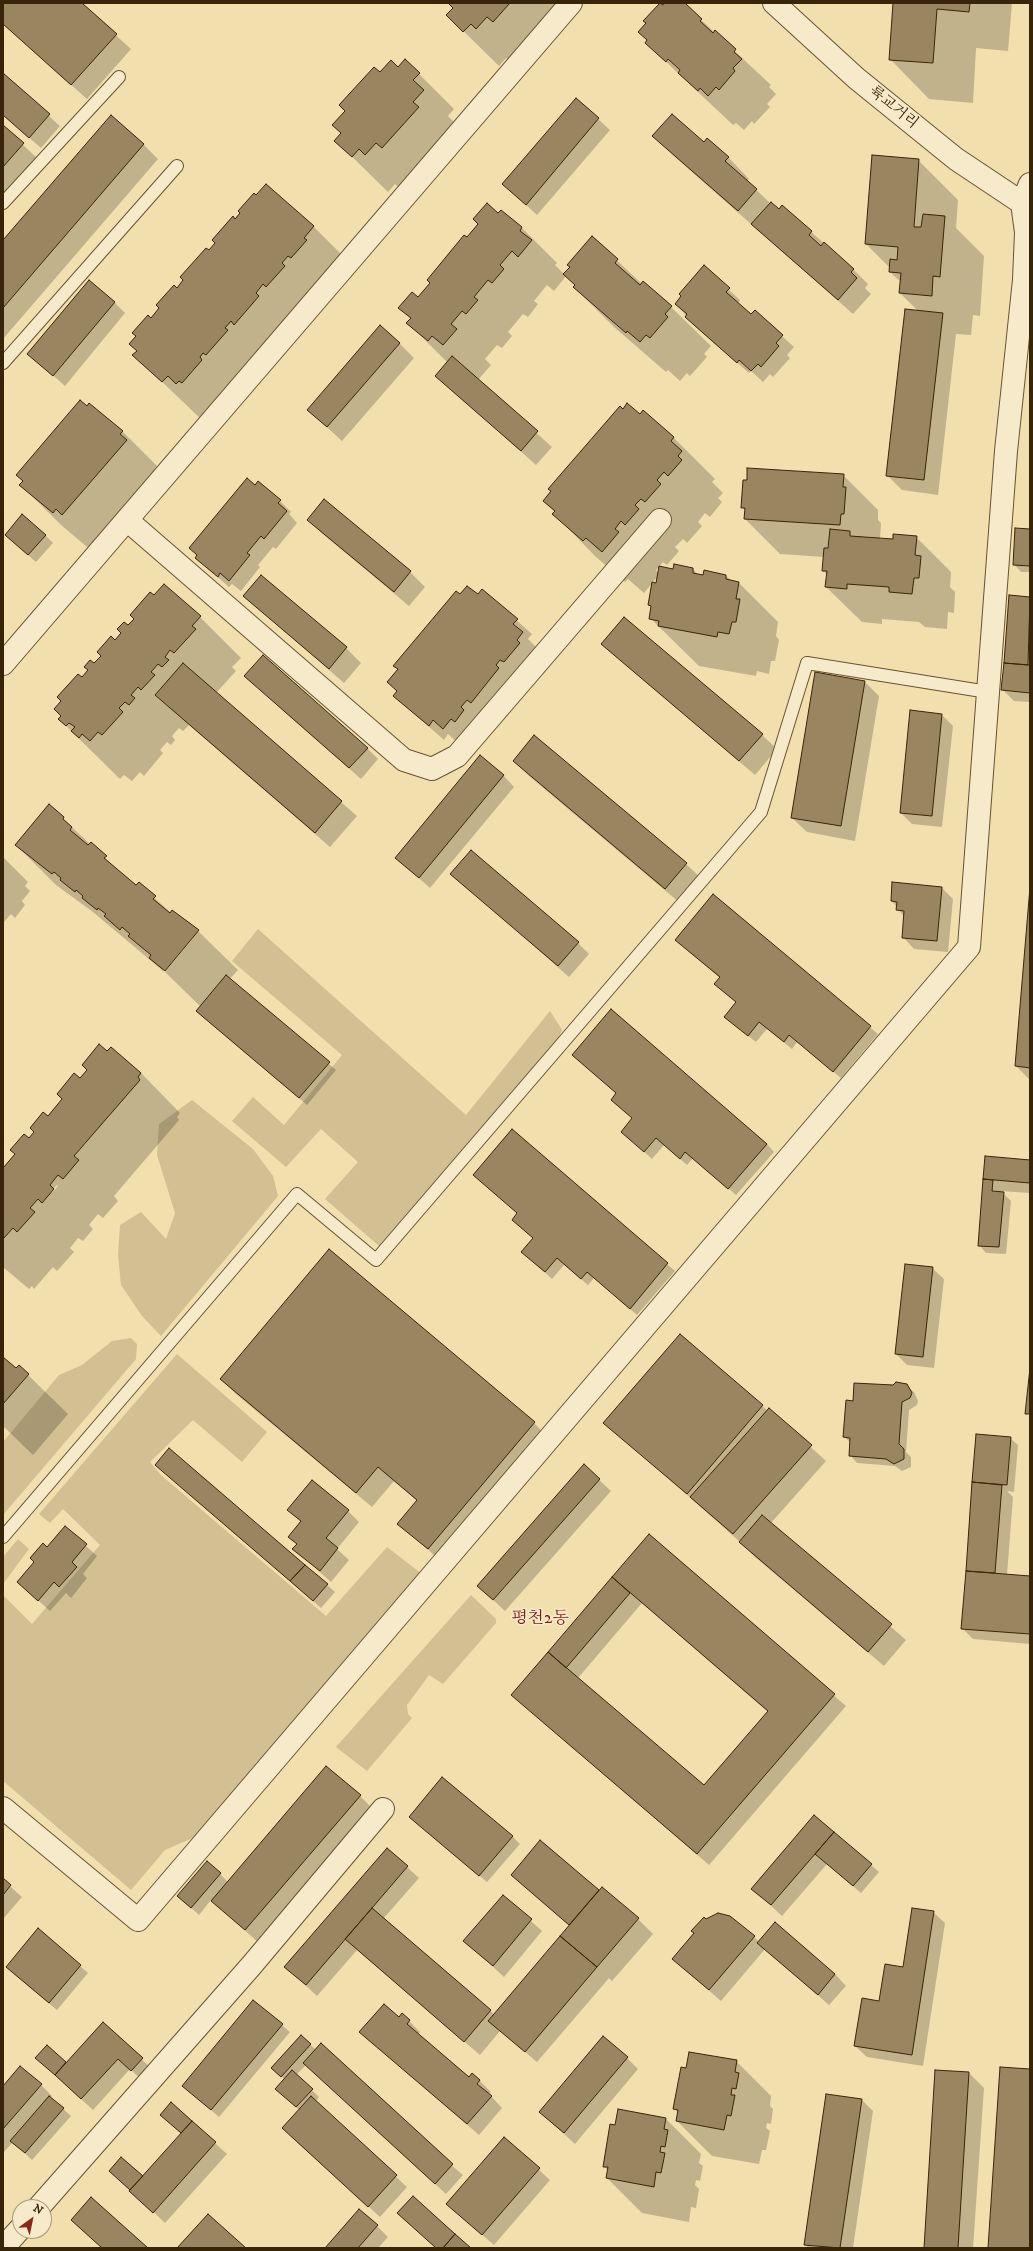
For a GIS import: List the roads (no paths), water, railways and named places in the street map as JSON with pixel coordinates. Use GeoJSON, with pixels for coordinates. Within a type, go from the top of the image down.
{"type":"FeatureCollection","features":[{"type":"Feature","properties":{"kind":"street"},"geometry":{"type":"LineString","coordinates":[[3,664],[571,3]]}},
{"type":"Feature","properties":{"kind":"street","name":"륙교거리"},"geometry":{"type":"LineString","coordinates":[[774,3],[856,78],[956,159],[1026,193]]}},
{"type":"Feature","properties":{"kind":"street"},"geometry":{"type":"LineString","coordinates":[[3,1808],[138,1920],[969,947],[1006,451],[1024,280],[1026,193]]}},
{"type":"Feature","properties":{"kind":"street"},"geometry":{"type":"LineString","coordinates":[[127,520],[404,760],[432,769],[457,756],[660,520]]}},
{"type":"Feature","properties":{"kind":"street"},"geometry":{"type":"LineString","coordinates":[[47,2199],[251,1966],[383,1809]]}},
{"type":"Feature","properties":{"kind":"street"},"geometry":{"type":"LineString","coordinates":[[3,2248],[12,2238]]}},
{"type":"Feature","properties":{"kind":"lane"},"geometry":{"type":"LineString","coordinates":[[3,203],[119,77]]}},
{"type":"Feature","properties":{"kind":"lane"},"geometry":{"type":"LineString","coordinates":[[3,363],[177,166]]}},
{"type":"Feature","properties":{"kind":"lane"},"geometry":{"type":"LineString","coordinates":[[3,1537],[297,1194],[376,1260],[761,812],[807,663],[988,692]]}},
{"type":"Feature","properties":{"kind":"district","name":"평천2동"},"geometry":{"type":"Point","coordinates":[540,1619]}}]}
